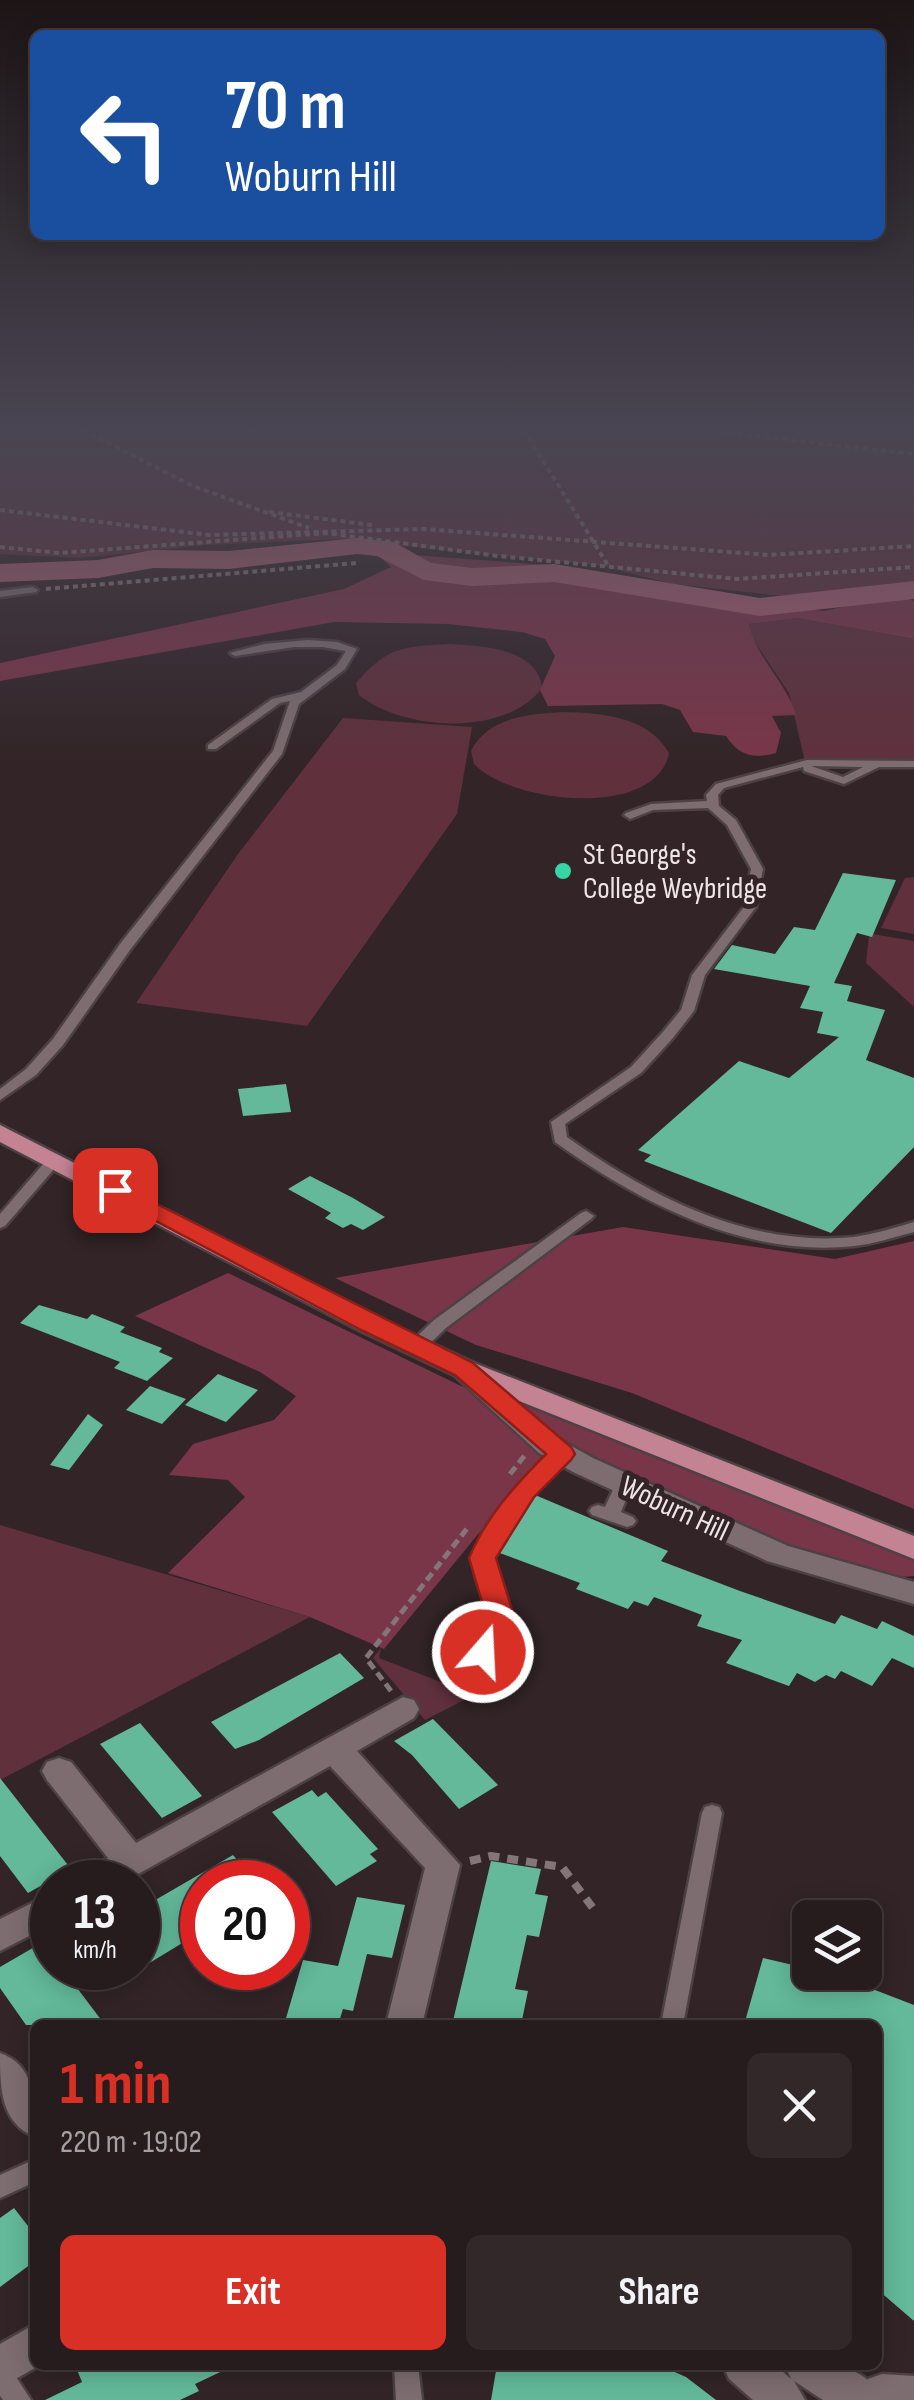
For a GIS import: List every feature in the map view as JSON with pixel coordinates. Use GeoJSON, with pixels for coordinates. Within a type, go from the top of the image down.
{"type":"FeatureCollection","features":[{"type":"Feature","properties":{"kind":"main road","name":"Woburn Hill"},"geometry":{"type":"LineString","coordinates":[[0,1132],[464,1369],[914,1548]]}},
{"type":"Feature","properties":{"kind":"street","name":"Woburn Hill"},"geometry":{"type":"LineString","coordinates":[[464,1369],[551,1446],[624,1485],[778,1554],[914,1593]]}},
{"type":"Feature","properties":{"kind":"street"},"geometry":{"type":"LineString","coordinates":[[135,1860],[402,1709]]}},
{"type":"Feature","properties":{"kind":"street"},"geometry":{"type":"LineString","coordinates":[[334,1748],[442,1868],[405,2020]]}},
{"type":"Feature","properties":{"kind":"street"},"geometry":{"type":"LineString","coordinates":[[59,1772],[129,1860]]}},
{"type":"Feature","properties":{"kind":"street"},"geometry":{"type":"LineString","coordinates":[[0,1936],[30,1919]]}},
{"type":"Feature","properties":{"kind":"street"},"geometry":{"type":"LineString","coordinates":[[0,2068],[30,2113]]}},
{"type":"Feature","properties":{"kind":"street"},"geometry":{"type":"LineString","coordinates":[[0,2372],[30,2348]]}},
{"type":"Feature","properties":{"kind":"street"},"geometry":{"type":"LineString","coordinates":[[750,2370],[784,2400]]}},
{"type":"Feature","properties":{"kind":"street"},"geometry":{"type":"LineString","coordinates":[[820,2370],[893,2397]]}},
{"type":"Feature","properties":{"kind":"lane"},"geometry":{"type":"LineString","coordinates":[[0,594],[33,590]]}},
{"type":"Feature","properties":{"kind":"lane"},"geometry":{"type":"LineString","coordinates":[[212,747],[276,701],[303,694],[341,667],[352,649],[335,644],[285,643],[235,653]]}},
{"type":"Feature","properties":{"kind":"lane"},"geometry":{"type":"LineString","coordinates":[[0,1096],[31,1072],[58,1042],[126,947],[244,800],[278,752],[282,731],[303,694]]}},
{"type":"Feature","properties":{"kind":"lane"},"geometry":{"type":"LineString","coordinates":[[914,764],[839,760],[788,768],[720,786],[712,795],[713,804],[732,824],[756,869],[750,906],[700,976],[687,1011],[667,1036],[636,1070],[558,1122],[560,1140],[612,1178],[664,1206],[758,1234],[806,1242],[850,1242],[914,1228]]}},
{"type":"Feature","properties":{"kind":"lane"},"geometry":{"type":"LineString","coordinates":[[630,815],[651,807],[713,804]]}},
{"type":"Feature","properties":{"kind":"lane"},"geometry":{"type":"LineString","coordinates":[[0,1223],[56,1158]]}},
{"type":"Feature","properties":{"kind":"lane"},"geometry":{"type":"LineString","coordinates":[[417,1346],[440,1324],[586,1216]]}},
{"type":"Feature","properties":{"kind":"lane"},"geometry":{"type":"LineString","coordinates":[[483,1652],[501,1619],[482,1558],[490,1538],[525,1491],[551,1446]]}},
{"type":"Feature","properties":{"kind":"lane"},"geometry":{"type":"LineString","coordinates":[[612,1515],[624,1485]]}},
{"type":"Feature","properties":{"kind":"lane"},"geometry":{"type":"LineString","coordinates":[[673,2020],[712,1813]]}},
{"type":"Feature","properties":{"kind":"lane"},"geometry":{"type":"LineString","coordinates":[[0,2187],[30,2172]]}},
{"type":"Feature","properties":{"kind":"lane"},"geometry":{"type":"LineString","coordinates":[[406,2370],[409,2400]]}},
{"type":"Feature","properties":{"kind":"lane"},"geometry":{"type":"LineString","coordinates":[[0,2372],[18,2400]]}},
{"type":"Feature","properties":{"kind":"path"},"geometry":{"type":"LineString","coordinates":[[0,546],[59,554],[219,542]]}},
{"type":"Feature","properties":{"kind":"path"},"geometry":{"type":"LineString","coordinates":[[395,542],[737,579],[914,567]]}},
{"type":"Feature","properties":{"kind":"path"},"geometry":{"type":"LineString","coordinates":[[572,542],[769,554],[914,546]]}},
{"type":"Feature","properties":{"kind":"path"},"geometry":{"type":"LineString","coordinates":[[595,544],[609,567]]}},
{"type":"Feature","properties":{"kind":"path"},"geometry":{"type":"LineString","coordinates":[[33,590],[356,562]]}},
{"type":"Feature","properties":{"kind":"path"},"geometry":{"type":"LineString","coordinates":[[506,1480],[551,1446]]}},
{"type":"Feature","properties":{"kind":"path"},"geometry":{"type":"LineString","coordinates":[[377,1675],[366,1658],[471,1524]]}},
{"type":"Feature","properties":{"kind":"path"},"geometry":{"type":"LineString","coordinates":[[442,1868],[491,1856],[562,1867],[596,1912]]}},
{"type":"Feature","properties":{"kind":"shaded area"},"geometry":{"type":"Polygon","coordinates":[[[0,542],[270,542],[80,558],[0,554],[0,542]]]}},
{"type":"Feature","properties":{"kind":"shaded area"},"geometry":{"type":"Polygon","coordinates":[[[365,542],[914,542],[914,584],[800,598],[673,584],[602,566],[365,542]]]}},
{"type":"Feature","properties":{"kind":"shaded area"},"geometry":{"type":"Polygon","coordinates":[[[374,552],[572,567],[649,588],[824,611],[896,595],[914,601],[914,639],[797,618],[749,624],[757,647],[796,715],[772,716],[781,733],[776,753],[761,756],[742,752],[726,736],[693,732],[680,710],[662,704],[548,706],[540,690],[555,656],[545,639],[522,632],[448,624],[334,622],[0,681],[0,663],[344,589],[391,567],[374,552]]]}},
{"type":"Feature","properties":{"kind":"shaded area"},"geometry":{"type":"Polygon","coordinates":[[[797,618],[914,639],[914,761],[805,762],[789,693],[752,638],[749,624],[797,618]]]}},
{"type":"Feature","properties":{"kind":"shaded area"},"geometry":{"type":"Polygon","coordinates":[[[450,644],[492,648],[520,657],[538,675],[542,688],[526,704],[504,715],[453,723],[401,716],[359,695],[356,683],[387,655],[407,648],[450,644]]]}},
{"type":"Feature","properties":{"kind":"shaded area"},"geometry":{"type":"Polygon","coordinates":[[[563,712],[608,716],[636,724],[649,731],[669,753],[658,774],[638,788],[611,796],[580,798],[518,788],[474,764],[471,751],[478,740],[499,724],[523,716],[563,712]]]}},
{"type":"Feature","properties":{"kind":"shaded area"},"geometry":{"type":"Polygon","coordinates":[[[343,718],[472,727],[457,814],[307,1026],[136,1003],[238,854],[343,718]]]}},
{"type":"Feature","properties":{"kind":"shaded area"},"geometry":{"type":"Polygon","coordinates":[[[914,877],[914,934],[881,928],[905,878],[914,877]]]}},
{"type":"Feature","properties":{"kind":"shaded area"},"geometry":{"type":"Polygon","coordinates":[[[869,936],[914,941],[914,1007],[866,963],[869,936]]]}},
{"type":"Feature","properties":{"kind":"shaded area"},"geometry":{"type":"Polygon","coordinates":[[[623,1227],[835,1259],[914,1241],[914,1509],[632,1393],[476,1345],[335,1278],[623,1227]]]}},
{"type":"Feature","properties":{"kind":"shaded area"},"geometry":{"type":"Polygon","coordinates":[[[228,1273],[461,1386],[499,1400],[571,1414],[914,1553],[914,1576],[902,1577],[777,1542],[547,1450],[384,1649],[310,1617],[168,1573],[245,1497],[228,1480],[169,1475],[193,1444],[274,1420],[296,1396],[260,1372],[135,1316],[228,1273]]]}},
{"type":"Feature","properties":{"kind":"shaded area"},"geometry":{"type":"Polygon","coordinates":[[[0,1525],[310,1617],[0,1780],[0,1525]]]}},
{"type":"Feature","properties":{"kind":"shaded area"},"geometry":{"type":"Polygon","coordinates":[[[381,1648],[379,1658],[474,1695],[425,1720],[373,1658],[381,1648]]]}},
{"type":"Feature","properties":{"kind":"building"},"geometry":{"type":"Polygon","coordinates":[[[843,873],[896,880],[872,937],[857,933],[834,983],[852,986],[847,1001],[885,1010],[866,1060],[914,1078],[914,1147],[831,1233],[644,1161],[651,1155],[638,1150],[739,1061],[789,1078],[839,1037],[817,1033],[823,1012],[800,1008],[810,986],[714,969],[732,945],[775,954],[794,927],[815,930],[843,873]]]}},
{"type":"Feature","properties":{"kind":"building"},"geometry":{"type":"Polygon","coordinates":[[[286,1084],[291,1112],[243,1116],[238,1089],[286,1084]]]}},
{"type":"Feature","properties":{"kind":"building"},"geometry":{"type":"Polygon","coordinates":[[[310,1176],[385,1217],[363,1230],[351,1224],[343,1228],[325,1218],[331,1213],[288,1189],[310,1176]]]}},
{"type":"Feature","properties":{"kind":"building"},"geometry":{"type":"Polygon","coordinates":[[[39,1305],[87,1319],[92,1314],[125,1327],[120,1332],[162,1348],[159,1352],[173,1358],[147,1381],[114,1368],[120,1362],[20,1323],[39,1305]]]}},
{"type":"Feature","properties":{"kind":"building"},"geometry":{"type":"Polygon","coordinates":[[[218,1374],[258,1390],[226,1422],[185,1405],[218,1374]]]}},
{"type":"Feature","properties":{"kind":"building"},"geometry":{"type":"Polygon","coordinates":[[[150,1386],[186,1399],[162,1424],[126,1410],[150,1386]]]}},
{"type":"Feature","properties":{"kind":"building"},"geometry":{"type":"Polygon","coordinates":[[[88,1414],[103,1425],[69,1470],[50,1465],[88,1414]]]}},
{"type":"Feature","properties":{"kind":"building"},"geometry":{"type":"Polygon","coordinates":[[[535,1495],[668,1551],[661,1561],[740,1591],[835,1624],[841,1615],[877,1629],[882,1621],[914,1636],[914,1668],[892,1658],[872,1686],[841,1671],[835,1679],[826,1675],[815,1682],[797,1673],[789,1686],[726,1663],[742,1640],[697,1626],[702,1615],[654,1597],[648,1606],[634,1601],[628,1609],[576,1589],[580,1583],[497,1552],[511,1524],[535,1495]]]}},
{"type":"Feature","properties":{"kind":"building"},"geometry":{"type":"Polygon","coordinates":[[[340,1653],[364,1678],[259,1740],[235,1749],[211,1722],[340,1653]]]}},
{"type":"Feature","properties":{"kind":"building"},"geometry":{"type":"Polygon","coordinates":[[[433,1719],[498,1785],[459,1809],[412,1755],[394,1741],[433,1719]]]}},
{"type":"Feature","properties":{"kind":"building"},"geometry":{"type":"Polygon","coordinates":[[[140,1723],[202,1796],[162,1818],[100,1744],[140,1723]]]}},
{"type":"Feature","properties":{"kind":"building"},"geometry":{"type":"Polygon","coordinates":[[[0,1778],[64,1860],[30,1860],[28,1893],[0,1856],[0,1778]]]}},
{"type":"Feature","properties":{"kind":"building"},"geometry":{"type":"Polygon","coordinates":[[[312,1790],[318,1797],[326,1792],[378,1849],[370,1854],[377,1861],[336,1886],[272,1812],[312,1790]]]}},
{"type":"Feature","properties":{"kind":"building"},"geometry":{"type":"Polygon","coordinates":[[[491,1861],[541,1869],[535,1894],[548,1896],[539,1937],[527,1935],[515,1989],[528,1991],[522,2020],[453,2020],[491,1861]]]}},
{"type":"Feature","properties":{"kind":"building"},"geometry":{"type":"Polygon","coordinates":[[[180,1886],[180,1944],[160,1957],[160,1897],[180,1886]]]}},
{"type":"Feature","properties":{"kind":"building"},"geometry":{"type":"Polygon","coordinates":[[[357,1897],[405,1905],[392,1958],[367,1954],[353,2011],[343,2009],[340,2020],[285,2020],[294,1990],[310,1990],[310,1961],[338,1966],[357,1897]]]}},
{"type":"Feature","properties":{"kind":"building"},"geometry":{"type":"Polygon","coordinates":[[[30,1950],[30,1990],[79,1990],[101,2020],[30,2020],[30,2025],[26,2025],[0,1988],[0,1967],[30,1950]]]}},
{"type":"Feature","properties":{"kind":"building"},"geometry":{"type":"Polygon","coordinates":[[[763,1958],[792,1965],[792,1990],[875,1990],[914,2005],[914,2321],[882,2293],[882,2020],[745,2020],[763,1958]]]}},
{"type":"Feature","properties":{"kind":"building"},"geometry":{"type":"Polygon","coordinates":[[[14,2208],[30,2229],[30,2265],[0,2287],[0,2218],[14,2208]]]}},
{"type":"Feature","properties":{"kind":"building"},"geometry":{"type":"Polygon","coordinates":[[[77,2370],[224,2370],[195,2384],[199,2391],[180,2400],[45,2400],[82,2382],[77,2370]]]}},
{"type":"Feature","properties":{"kind":"building"},"geometry":{"type":"Polygon","coordinates":[[[496,2370],[670,2370],[716,2400],[491,2400],[496,2370]]]}},
{"type":"Feature","properties":{"kind":"waterway"},"geometry":{"type":"LineString","coordinates":[[0,573],[98,569],[153,559],[229,560],[357,546],[384,548],[424,571],[472,577],[554,573],[760,607],[914,590]]}},
{"type":"Feature","properties":{"kind":"place","name":"St George's College Weybridge"},"geometry":{"type":"Point","coordinates":[563,871]}},
{"type":"Feature","properties":{"kind":"route"},"geometry":{"type":"LineString","coordinates":[[115,1190],[370,1325],[464,1369],[548,1446],[562,1454],[525,1491],[490,1538],[482,1558],[501,1619],[483,1652]]}}]}
